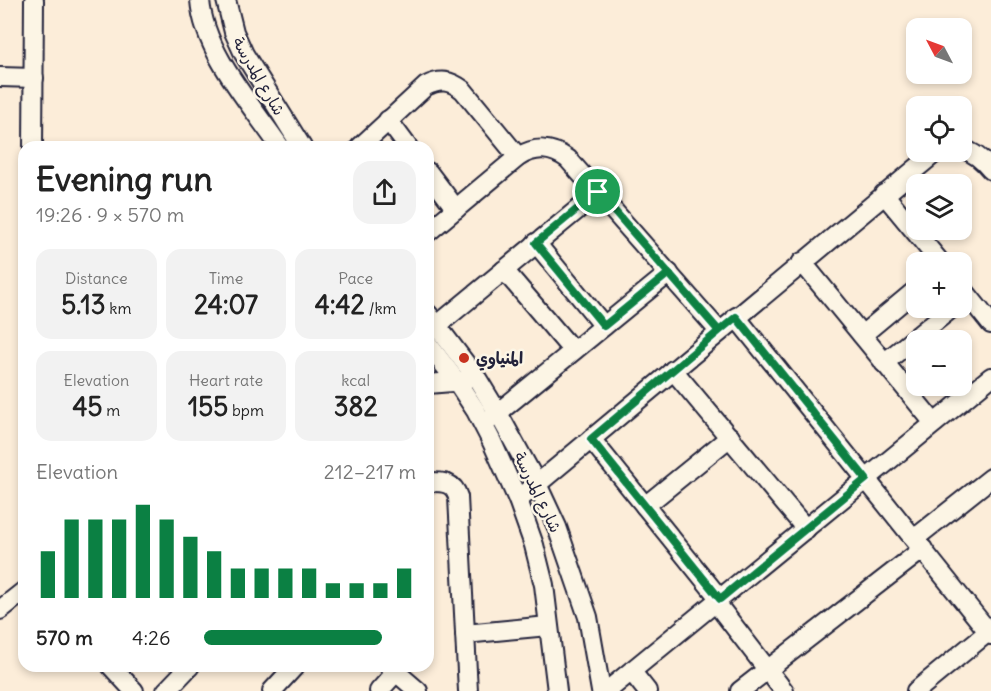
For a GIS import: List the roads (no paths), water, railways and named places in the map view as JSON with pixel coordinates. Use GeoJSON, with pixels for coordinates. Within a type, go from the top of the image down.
{"type":"FeatureCollection","features":[{"type":"Feature","properties":{"kind":"street"},"geometry":{"type":"LineString","coordinates":[[33,141],[34,0]]}},
{"type":"Feature","properties":{"kind":"street","name":"شارع المدرسة"},"geometry":{"type":"LineString","coordinates":[[200,0],[208,36],[222,63],[276,141]]}},
{"type":"Feature","properties":{"kind":"street","name":"شارع المدرسة"},"geometry":{"type":"LineString","coordinates":[[226,0],[234,32],[244,54],[298,141]]}},
{"type":"Feature","properties":{"kind":"street"},"geometry":{"type":"LineString","coordinates":[[0,77],[34,78]]}},
{"type":"Feature","properties":{"kind":"street"},"geometry":{"type":"LineString","coordinates":[[366,141],[426,86],[445,81],[463,90],[518,157]]}},
{"type":"Feature","properties":{"kind":"street"},"geometry":{"type":"LineString","coordinates":[[388,120],[404,141]]}},
{"type":"Feature","properties":{"kind":"street"},"geometry":{"type":"LineString","coordinates":[[434,227],[528,151],[549,149],[560,153],[598,192],[719,331]]}},
{"type":"Feature","properties":{"kind":"street"},"geometry":{"type":"LineString","coordinates":[[972,153],[983,160],[991,170]]}},
{"type":"Feature","properties":{"kind":"street"},"geometry":{"type":"LineString","coordinates":[[518,500],[924,162]]}},
{"type":"Feature","properties":{"kind":"street"},"geometry":{"type":"LineString","coordinates":[[434,180],[456,209]]}},
{"type":"Feature","properties":{"kind":"street"},"geometry":{"type":"LineString","coordinates":[[434,321],[504,270],[598,192]]}},
{"type":"Feature","properties":{"kind":"street"},"geometry":{"type":"LineString","coordinates":[[884,194],[932,252]]}},
{"type":"Feature","properties":{"kind":"street"},"geometry":{"type":"LineString","coordinates":[[536,243],[604,326]]}},
{"type":"Feature","properties":{"kind":"street"},"geometry":{"type":"LineString","coordinates":[[802,262],[934,423]]}},
{"type":"Feature","properties":{"kind":"street"},"geometry":{"type":"LineString","coordinates":[[504,270],[573,351]]}},
{"type":"Feature","properties":{"kind":"street"},"geometry":{"type":"LineString","coordinates":[[483,425],[669,273]]}},
{"type":"Feature","properties":{"kind":"street"},"geometry":{"type":"LineString","coordinates":[[862,335],[906,298]]}},
{"type":"Feature","properties":{"kind":"street"},"geometry":{"type":"LineString","coordinates":[[972,304],[991,324]]}},
{"type":"Feature","properties":{"kind":"street"},"geometry":{"type":"LineString","coordinates":[[736,317],[990,633],[916,691]]}},
{"type":"Feature","properties":{"kind":"street"},"geometry":{"type":"LineString","coordinates":[[884,363],[940,318]]}},
{"type":"Feature","properties":{"kind":"street","name":"شارع المدرسة"},"geometry":{"type":"LineString","coordinates":[[434,329],[478,380],[537,484],[561,538],[588,617],[601,691]]}},
{"type":"Feature","properties":{"kind":"street","name":"شارع المدرسة"},"geometry":{"type":"LineString","coordinates":[[434,352],[458,382],[483,425],[518,500],[534,545],[544,585],[557,691]]}},
{"type":"Feature","properties":{"kind":"street"},"geometry":{"type":"LineString","coordinates":[[673,370],[806,529]]}},
{"type":"Feature","properties":{"kind":"street"},"geometry":{"type":"LineString","coordinates":[[606,691],[991,377]]}},
{"type":"Feature","properties":{"kind":"street"},"geometry":{"type":"LineString","coordinates":[[434,384],[478,380]]}},
{"type":"Feature","properties":{"kind":"street"},"geometry":{"type":"LineString","coordinates":[[645,506],[730,437]]}},
{"type":"Feature","properties":{"kind":"street"},"geometry":{"type":"LineString","coordinates":[[591,439],[718,601],[784,691]]}},
{"type":"Feature","properties":{"kind":"street"},"geometry":{"type":"LineString","coordinates":[[434,483],[450,484],[456,489],[458,497],[468,691]]}},
{"type":"Feature","properties":{"kind":"street"},"geometry":{"type":"LineString","coordinates":[[740,691],[989,484]]}},
{"type":"Feature","properties":{"kind":"street"},"geometry":{"type":"LineString","coordinates":[[0,610],[18,596]]}},
{"type":"Feature","properties":{"kind":"street"},"geometry":{"type":"LineString","coordinates":[[465,634],[548,626]]}},
{"type":"Feature","properties":{"kind":"street"},"geometry":{"type":"LineString","coordinates":[[117,672],[134,691]]}},
{"type":"Feature","properties":{"kind":"street"},"geometry":{"type":"LineString","coordinates":[[166,691],[184,672]]}},
{"type":"Feature","properties":{"kind":"street"},"geometry":{"type":"LineString","coordinates":[[380,691],[391,672]]}},
{"type":"Feature","properties":{"kind":"street"},"geometry":{"type":"LineString","coordinates":[[396,672],[418,691]]}},
{"type":"Feature","properties":{"kind":"street"},"geometry":{"type":"LineString","coordinates":[[632,672],[647,691]]}},
{"type":"Feature","properties":{"kind":"place","name":"المنياوي"},"geometry":{"type":"Point","coordinates":[464,358]}}]}
